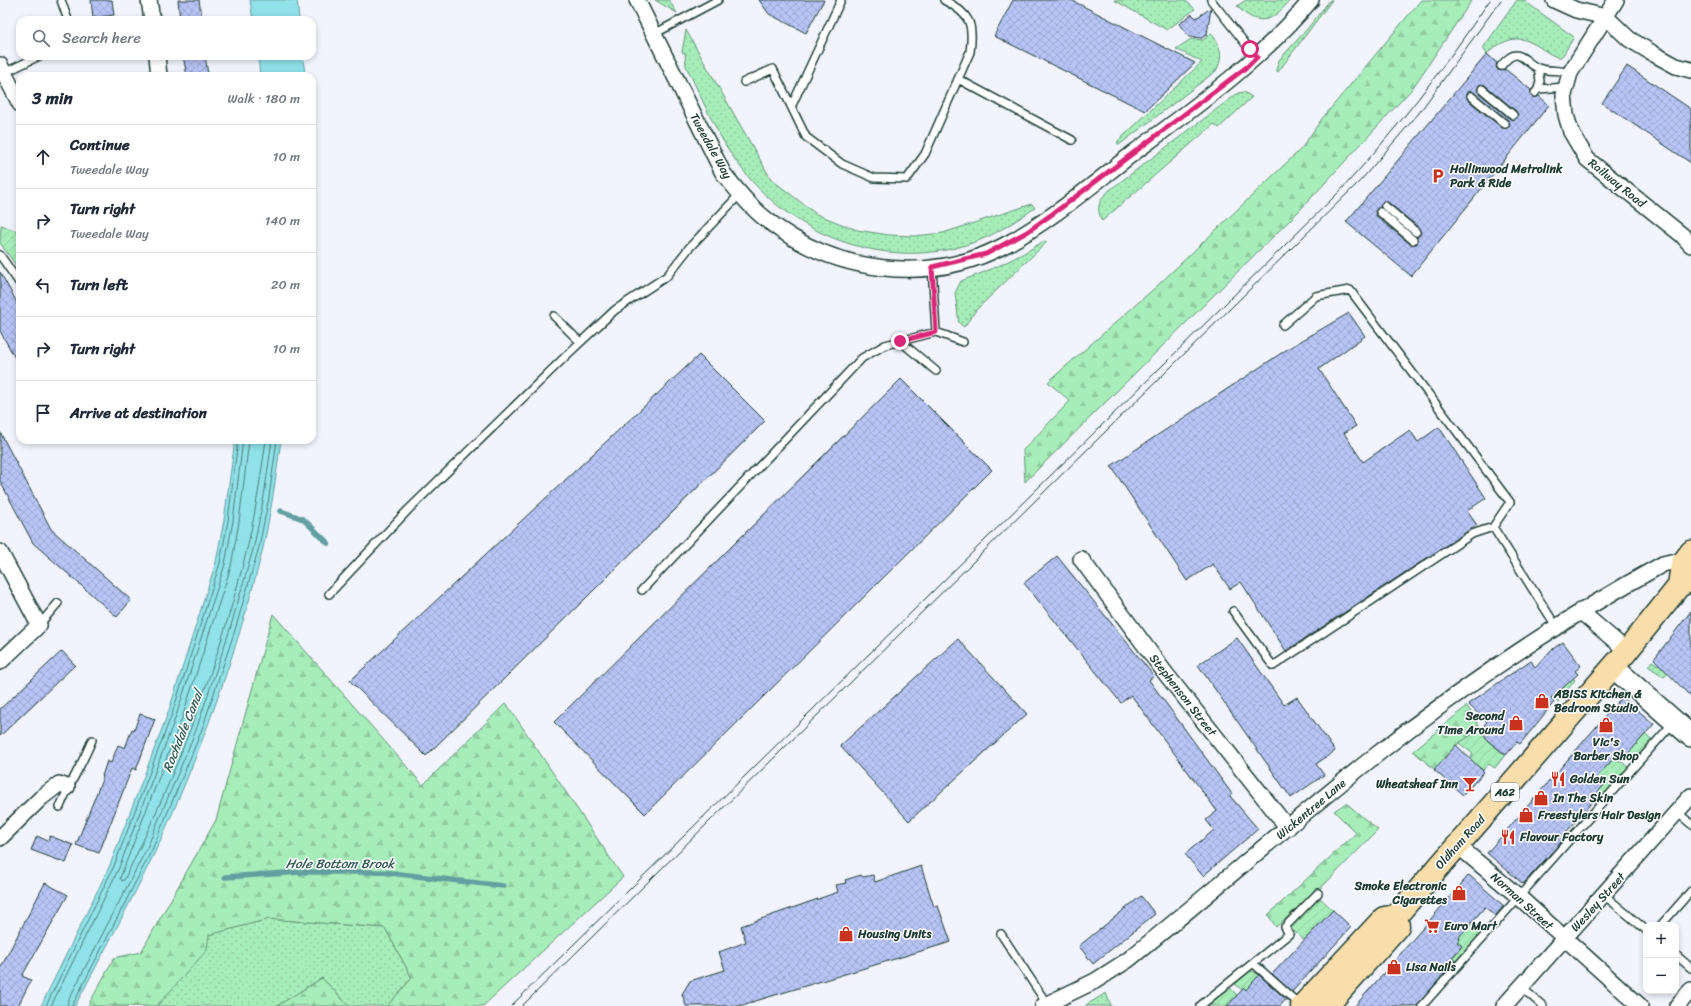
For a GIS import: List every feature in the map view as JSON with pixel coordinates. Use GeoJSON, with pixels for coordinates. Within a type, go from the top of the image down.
{"type":"FeatureCollection","features":[{"type":"Feature","properties":{"kind":"highway","name":"Oldham Road"},"geometry":{"type":"LineString","coordinates":[[1301,1006],[1384,918],[1396,916],[1627,651],[1686,570]]}},
{"type":"Feature","properties":{"kind":"highway","name":"Oldham Road"},"geometry":{"type":"LineString","coordinates":[[1327,1006],[1398,926],[1396,916]]}},
{"type":"Feature","properties":{"kind":"street"},"geometry":{"type":"LineString","coordinates":[[149,0],[151,16]]}},
{"type":"Feature","properties":{"kind":"street","name":"Tweedale Way"},"geometry":{"type":"LineString","coordinates":[[637,0],[723,173],[740,194],[766,219],[804,245],[823,254],[882,269],[932,267],[986,254],[1027,232],[1218,90],[1257,57],[1289,26],[1311,0]]}},
{"type":"Feature","properties":{"kind":"street"},"geometry":{"type":"LineString","coordinates":[[1554,0],[1576,10],[1606,17],[1629,39],[1676,66],[1691,70]]}},
{"type":"Feature","properties":{"kind":"street"},"geometry":{"type":"LineString","coordinates":[[1568,80],[1616,0]]}},
{"type":"Feature","properties":{"kind":"street"},"geometry":{"type":"LineString","coordinates":[[157,60],[159,72]]}},
{"type":"Feature","properties":{"kind":"street"},"geometry":{"type":"LineString","coordinates":[[2,69],[16,96]]}},
{"type":"Feature","properties":{"kind":"street","name":"Railway Road"},"geometry":{"type":"LineString","coordinates":[[1568,80],[1566,115],[1571,132],[1587,159],[1682,235],[1691,245]]}},
{"type":"Feature","properties":{"kind":"street"},"geometry":{"type":"LineString","coordinates":[[0,552],[39,625],[0,662]]}},
{"type":"Feature","properties":{"kind":"street","name":"Stephenson Street"},"geometry":{"type":"LineString","coordinates":[[1081,559],[1166,674],[1288,828]]}},
{"type":"Feature","properties":{"kind":"street","name":"Wickentree Lane"},"geometry":{"type":"LineString","coordinates":[[1047,1005],[1095,981],[1128,960],[1372,758],[1481,677],[1580,611],[1664,564],[1671,562],[1686,570]]}},
{"type":"Feature","properties":{"kind":"street"},"geometry":{"type":"LineString","coordinates":[[1580,611],[1627,651]]}},
{"type":"Feature","properties":{"kind":"street"},"geometry":{"type":"LineString","coordinates":[[1613,667],[1691,736]]}},
{"type":"Feature","properties":{"kind":"street"},"geometry":{"type":"LineString","coordinates":[[0,838],[41,798],[59,784],[67,788]]}},
{"type":"Feature","properties":{"kind":"street","name":"Wesley Street"},"geometry":{"type":"LineString","coordinates":[[1504,1006],[1691,796]]}},
{"type":"Feature","properties":{"kind":"street","name":"Norman Street"},"geometry":{"type":"LineString","coordinates":[[1457,845],[1519,897],[1640,1006]]}},
{"type":"Feature","properties":{"kind":"lane"},"geometry":{"type":"LineString","coordinates":[[61,0],[67,16]]}},
{"type":"Feature","properties":{"kind":"lane"},"geometry":{"type":"LineString","coordinates":[[654,34],[718,0]]}},
{"type":"Feature","properties":{"kind":"lane"},"geometry":{"type":"LineString","coordinates":[[792,105],[841,0]]}},
{"type":"Feature","properties":{"kind":"lane"},"geometry":{"type":"LineString","coordinates":[[744,82],[773,69],[792,105],[806,138],[842,164],[874,178],[908,180],[926,154],[970,52],[972,37],[970,24],[966,15],[958,7],[944,0]]}},
{"type":"Feature","properties":{"kind":"lane"},"geometry":{"type":"LineString","coordinates":[[1211,0],[1257,57]]}},
{"type":"Feature","properties":{"kind":"lane"},"geometry":{"type":"LineString","coordinates":[[1501,66],[1511,56],[1518,55],[1524,57],[1538,68],[1562,70],[1568,80],[1536,91],[1540,80],[1538,68]]}},
{"type":"Feature","properties":{"kind":"lane"},"geometry":{"type":"LineString","coordinates":[[2,69],[28,60]]}},
{"type":"Feature","properties":{"kind":"lane"},"geometry":{"type":"LineString","coordinates":[[958,79],[1072,140]]}},
{"type":"Feature","properties":{"kind":"lane"},"geometry":{"type":"LineString","coordinates":[[1482,89],[1513,115]]}},
{"type":"Feature","properties":{"kind":"lane"},"geometry":{"type":"LineString","coordinates":[[1474,96],[1508,124]]}},
{"type":"Feature","properties":{"kind":"lane"},"geometry":{"type":"LineString","coordinates":[[329,594],[408,510],[580,342],[616,310],[667,276],[689,248],[740,194]]}},
{"type":"Feature","properties":{"kind":"lane"},"geometry":{"type":"LineString","coordinates":[[1411,240],[1380,210],[1416,232]]}},
{"type":"Feature","properties":{"kind":"lane"},"geometry":{"type":"LineString","coordinates":[[0,255],[16,278]]}},
{"type":"Feature","properties":{"kind":"lane"},"geometry":{"type":"LineString","coordinates":[[932,267],[936,332]]}},
{"type":"Feature","properties":{"kind":"lane"},"geometry":{"type":"LineString","coordinates":[[1233,611],[1273,666],[1472,534],[1493,527],[1510,502],[1350,290],[1316,296],[1283,326]]}},
{"type":"Feature","properties":{"kind":"lane"},"geometry":{"type":"LineString","coordinates":[[554,316],[580,342]]}},
{"type":"Feature","properties":{"kind":"lane"},"geometry":{"type":"LineString","coordinates":[[642,590],[862,358],[885,345],[936,332],[963,342]]}},
{"type":"Feature","properties":{"kind":"lane"},"geometry":{"type":"LineString","coordinates":[[900,341],[936,371]]}},
{"type":"Feature","properties":{"kind":"lane"},"geometry":{"type":"LineString","coordinates":[[1493,527],[1556,626]]}},
{"type":"Feature","properties":{"kind":"lane"},"geometry":{"type":"LineString","coordinates":[[39,625],[58,603]]}},
{"type":"Feature","properties":{"kind":"lane"},"geometry":{"type":"LineString","coordinates":[[1422,1006],[1674,721]]}},
{"type":"Feature","properties":{"kind":"lane"},"geometry":{"type":"LineString","coordinates":[[60,807],[67,788],[87,753],[92,740]]}},
{"type":"Feature","properties":{"kind":"lane"},"geometry":{"type":"LineString","coordinates":[[1677,812],[1691,824]]}},
{"type":"Feature","properties":{"kind":"lane"},"geometry":{"type":"LineString","coordinates":[[1664,922],[1691,891]]}},
{"type":"Feature","properties":{"kind":"lane"},"geometry":{"type":"LineString","coordinates":[[1200,1006],[1254,964],[1289,934],[1285,927],[1318,893]]}},
{"type":"Feature","properties":{"kind":"lane"},"geometry":{"type":"LineString","coordinates":[[1604,894],[1643,927]]}},
{"type":"Feature","properties":{"kind":"lane"},"geometry":{"type":"LineString","coordinates":[[1001,934],[1047,1005]]}},
{"type":"Feature","properties":{"kind":"lane"},"geometry":{"type":"LineString","coordinates":[[1678,958],[1691,968]]}},
{"type":"Feature","properties":{"kind":"lane"},"geometry":{"type":"LineString","coordinates":[[1254,964],[1301,1006]]}},
{"type":"Feature","properties":{"kind":"lane"},"geometry":{"type":"LineString","coordinates":[[1521,987],[1543,1006]]}},
{"type":"Feature","properties":{"kind":"green space"},"geometry":{"type":"Polygon","coordinates":[[[655,0],[669,0],[677,13],[655,0]]]}},
{"type":"Feature","properties":{"kind":"green space"},"geometry":{"type":"Polygon","coordinates":[[[1114,0],[1185,0],[1195,9],[1167,30],[1114,0]]]}},
{"type":"Feature","properties":{"kind":"green space"},"geometry":{"type":"Polygon","coordinates":[[[1246,0],[1290,0],[1278,13],[1265,20],[1259,20],[1245,13],[1237,6],[1246,0]]]}},
{"type":"Feature","properties":{"kind":"green space"},"geometry":{"type":"Polygon","coordinates":[[[1330,0],[1332,0],[1278,72],[1276,70],[1279,60],[1308,28],[1330,0]]]}},
{"type":"Feature","properties":{"kind":"green space"},"geometry":{"type":"Polygon","coordinates":[[[1421,0],[1472,0],[1412,89],[1299,211],[1025,482],[1023,450],[1070,401],[1048,382],[1157,286],[1301,149],[1321,120],[1421,0]]]}},
{"type":"Feature","properties":{"kind":"green space"},"geometry":{"type":"Polygon","coordinates":[[[1517,0],[1523,0],[1574,37],[1563,55],[1559,58],[1522,39],[1511,40],[1500,44],[1487,54],[1483,48],[1517,0]]]}},
{"type":"Feature","properties":{"kind":"green space"},"geometry":{"type":"Polygon","coordinates":[[[686,30],[771,179],[816,214],[857,230],[889,235],[914,236],[943,233],[1032,204],[1035,208],[1001,230],[987,237],[948,250],[915,253],[882,251],[850,244],[819,232],[790,215],[764,194],[733,157],[718,132],[686,66],[685,53],[682,52],[686,30]]]}},
{"type":"Feature","properties":{"kind":"green space"},"geometry":{"type":"Polygon","coordinates":[[[1211,33],[1217,42],[1221,56],[1216,71],[1119,145],[1117,142],[1202,62],[1176,49],[1191,39],[1203,40],[1211,33]]]}},
{"type":"Feature","properties":{"kind":"green space"},"geometry":{"type":"Polygon","coordinates":[[[1244,92],[1252,97],[1219,128],[1214,124],[1102,221],[1099,207],[1101,199],[1107,192],[1238,93],[1244,92]]]}},
{"type":"Feature","properties":{"kind":"green space"},"geometry":{"type":"Polygon","coordinates":[[[1,225],[16,231],[16,265],[0,243],[1,225]]]}},
{"type":"Feature","properties":{"kind":"green space"},"geometry":{"type":"Polygon","coordinates":[[[1044,241],[1047,242],[976,310],[964,327],[959,323],[955,293],[961,281],[1004,263],[1044,241]]]}},
{"type":"Feature","properties":{"kind":"green space"},"geometry":{"type":"Polygon","coordinates":[[[273,614],[423,785],[506,703],[623,877],[483,1006],[387,1006],[412,978],[385,928],[269,919],[209,935],[207,950],[157,1006],[88,1006],[114,958],[141,952],[216,820],[273,614]]]}},
{"type":"Feature","properties":{"kind":"green space"},"geometry":{"type":"Polygon","coordinates":[[[1691,654],[1664,677],[1648,666],[1652,661],[1658,665],[1675,655],[1691,654]]]}},
{"type":"Feature","properties":{"kind":"green space"},"geometry":{"type":"Polygon","coordinates":[[[1571,676],[1575,680],[1558,702],[1549,689],[1552,687],[1560,691],[1566,685],[1571,676]]]}},
{"type":"Feature","properties":{"kind":"green space"},"geometry":{"type":"Polygon","coordinates":[[[1467,706],[1481,729],[1459,743],[1434,769],[1413,751],[1467,706]]]}},
{"type":"Feature","properties":{"kind":"green space"},"geometry":{"type":"Polygon","coordinates":[[[1481,729],[1488,741],[1505,755],[1495,768],[1489,764],[1483,770],[1469,760],[1473,754],[1459,743],[1481,729]]]}},
{"type":"Feature","properties":{"kind":"green space"},"geometry":{"type":"Polygon","coordinates":[[[1645,734],[1652,741],[1636,759],[1622,747],[1645,734]]]}},
{"type":"Feature","properties":{"kind":"green space"},"geometry":{"type":"Polygon","coordinates":[[[1615,757],[1628,767],[1596,804],[1582,792],[1615,757]]]}},
{"type":"Feature","properties":{"kind":"green space"},"geometry":{"type":"Polygon","coordinates":[[[1346,803],[1378,830],[1325,884],[1276,927],[1268,915],[1356,833],[1334,811],[1346,803]]]}},
{"type":"Feature","properties":{"kind":"green space"},"geometry":{"type":"Polygon","coordinates":[[[1318,896],[1333,910],[1304,940],[1289,927],[1318,896]]]}},
{"type":"Feature","properties":{"kind":"green space"},"geometry":{"type":"Polygon","coordinates":[[[269,919],[385,928],[412,978],[387,1006],[349,1006],[322,978],[277,1006],[112,1006],[141,952],[269,919]]]}},
{"type":"Feature","properties":{"kind":"green space"},"geometry":{"type":"Polygon","coordinates":[[[1458,924],[1465,930],[1470,924],[1481,933],[1456,961],[1438,946],[1461,946],[1457,942],[1460,939],[1452,931],[1458,924]]]}},
{"type":"Feature","properties":{"kind":"green space"},"geometry":{"type":"Polygon","coordinates":[[[1250,971],[1259,975],[1252,996],[1234,983],[1250,971]]]}},
{"type":"Feature","properties":{"kind":"green space"},"geometry":{"type":"Polygon","coordinates":[[[322,978],[349,1006],[277,1006],[322,978]]]}},
{"type":"Feature","properties":{"kind":"green space"},"geometry":{"type":"Polygon","coordinates":[[[1229,987],[1237,995],[1230,1003],[1233,1006],[1208,1006],[1229,987]]]}},
{"type":"Feature","properties":{"kind":"green space"},"geometry":{"type":"Polygon","coordinates":[[[1106,993],[1111,1006],[1086,1006],[1086,1005],[1106,993]]]}},
{"type":"Feature","properties":{"kind":"water"},"geometry":{"type":"Polygon","coordinates":[[[250,0],[297,0],[299,16],[252,16],[250,0]]]}},
{"type":"Feature","properties":{"kind":"water"},"geometry":{"type":"Polygon","coordinates":[[[258,60],[303,60],[305,72],[260,72],[258,60]]]}},
{"type":"Feature","properties":{"kind":"water","name":"Rochdale Canal"},"geometry":{"type":"Polygon","coordinates":[[[234,444],[280,444],[271,508],[253,586],[242,625],[216,703],[187,779],[155,852],[75,1006],[41,1006],[110,865],[168,713],[216,562],[224,520],[234,444]]]}},
{"type":"Feature","properties":{"kind":"building"},"geometry":{"type":"Polygon","coordinates":[[[91,0],[112,0],[114,15],[93,16],[91,0]]]}},
{"type":"Feature","properties":{"kind":"building"},"geometry":{"type":"Polygon","coordinates":[[[178,0],[199,0],[201,16],[180,16],[178,0]]]}},
{"type":"Feature","properties":{"kind":"building"},"geometry":{"type":"Polygon","coordinates":[[[759,0],[824,0],[806,33],[769,14],[759,0]]]}},
{"type":"Feature","properties":{"kind":"building"},"geometry":{"type":"Polygon","coordinates":[[[1013,0],[1071,0],[1195,63],[1145,111],[994,36],[1013,0]]]}},
{"type":"Feature","properties":{"kind":"building"},"geometry":{"type":"Polygon","coordinates":[[[1211,8],[1207,34],[1202,38],[1189,37],[1179,24],[1192,14],[1196,18],[1211,8]]]}},
{"type":"Feature","properties":{"kind":"building","name":"Hollinwood Metrolink Park & Ride"},"geometry":{"type":"Polygon","coordinates":[[[1487,54],[1497,63],[1496,67],[1498,70],[1502,71],[1505,69],[1531,90],[1532,97],[1539,96],[1549,105],[1411,276],[1346,222],[1487,54]],[[1480,84],[1477,89],[1479,93],[1510,119],[1517,118],[1518,115],[1516,111],[1485,85],[1480,84]],[[1472,91],[1467,93],[1468,100],[1502,128],[1509,127],[1510,124],[1508,120],[1472,91]],[[1383,201],[1380,207],[1375,211],[1376,216],[1410,244],[1417,244],[1417,237],[1421,233],[1419,228],[1388,202],[1383,201]]]}},
{"type":"Feature","properties":{"kind":"building"},"geometry":{"type":"Polygon","coordinates":[[[184,60],[206,60],[208,72],[186,72],[184,60]]]}},
{"type":"Feature","properties":{"kind":"building"},"geometry":{"type":"Polygon","coordinates":[[[1627,66],[1691,109],[1691,163],[1602,103],[1627,66]]]}},
{"type":"Feature","properties":{"kind":"building"},"geometry":{"type":"Polygon","coordinates":[[[0,272],[16,301],[16,360],[0,331],[0,272]]]}},
{"type":"Feature","properties":{"kind":"building"},"geometry":{"type":"Polygon","coordinates":[[[1349,313],[1365,336],[1319,369],[1356,426],[1344,433],[1363,462],[1410,430],[1418,442],[1439,427],[1486,498],[1467,511],[1477,525],[1286,651],[1241,582],[1230,589],[1213,564],[1187,581],[1111,466],[1289,348],[1349,313]]]}},
{"type":"Feature","properties":{"kind":"building"},"geometry":{"type":"Polygon","coordinates":[[[699,355],[765,421],[426,756],[350,681],[699,355]]]}},
{"type":"Feature","properties":{"kind":"building"},"geometry":{"type":"Polygon","coordinates":[[[901,379],[992,470],[645,814],[554,722],[901,379]]]}},
{"type":"Feature","properties":{"kind":"building"},"geometry":{"type":"Polygon","coordinates":[[[0,432],[51,529],[131,600],[117,617],[33,543],[0,481],[0,432]]]}},
{"type":"Feature","properties":{"kind":"building"},"geometry":{"type":"Polygon","coordinates":[[[1057,556],[1154,676],[1149,680],[1232,794],[1230,796],[1258,829],[1203,876],[1185,854],[1214,830],[1206,820],[1217,811],[1131,695],[1121,703],[1024,583],[1057,556]]]}},
{"type":"Feature","properties":{"kind":"building"},"geometry":{"type":"Polygon","coordinates":[[[1691,611],[1691,697],[1654,659],[1691,611]]]}},
{"type":"Feature","properties":{"kind":"building"},"geometry":{"type":"Polygon","coordinates":[[[1237,638],[1284,705],[1297,697],[1335,751],[1316,764],[1324,775],[1291,798],[1198,665],[1237,638]]]}},
{"type":"Feature","properties":{"kind":"building"},"geometry":{"type":"Polygon","coordinates":[[[958,639],[1027,714],[909,821],[840,746],[958,639]]]}},
{"type":"Feature","properties":{"kind":"building"},"geometry":{"type":"Polygon","coordinates":[[[1563,642],[1581,666],[1575,671],[1578,674],[1551,699],[1554,702],[1534,727],[1520,744],[1517,742],[1506,755],[1488,741],[1482,731],[1486,727],[1484,725],[1487,722],[1468,704],[1531,660],[1535,668],[1554,648],[1563,642]]]}},
{"type":"Feature","properties":{"kind":"building"},"geometry":{"type":"Polygon","coordinates":[[[62,651],[75,665],[0,736],[0,709],[62,651]]]}},
{"type":"Feature","properties":{"kind":"building"},"geometry":{"type":"Polygon","coordinates":[[[1622,697],[1654,724],[1621,762],[1615,757],[1596,778],[1604,785],[1591,800],[1593,801],[1562,837],[1564,839],[1523,884],[1487,853],[1622,697]]]}},
{"type":"Feature","properties":{"kind":"building"},"geometry":{"type":"Polygon","coordinates":[[[140,714],[155,719],[136,770],[132,768],[99,853],[76,845],[103,777],[102,776],[107,761],[111,763],[118,745],[125,748],[132,729],[134,730],[140,714]]]}},
{"type":"Feature","properties":{"kind":"building"},"geometry":{"type":"Polygon","coordinates":[[[1456,745],[1484,772],[1463,795],[1434,770],[1456,745]]]}},
{"type":"Feature","properties":{"kind":"building"},"geometry":{"type":"Polygon","coordinates":[[[37,836],[48,841],[50,836],[73,845],[66,863],[31,850],[37,836]]]}},
{"type":"Feature","properties":{"kind":"building","name":"Housing Units"},"geometry":{"type":"Polygon","coordinates":[[[921,866],[934,907],[938,906],[951,942],[739,1006],[686,1006],[682,994],[690,981],[725,970],[719,952],[746,942],[741,926],[838,892],[836,885],[846,883],[845,880],[861,875],[863,877],[873,875],[875,882],[921,866]]]}},
{"type":"Feature","properties":{"kind":"building"},"geometry":{"type":"Polygon","coordinates":[[[1469,875],[1504,906],[1495,916],[1485,907],[1459,937],[1460,939],[1457,942],[1462,946],[1452,958],[1455,961],[1417,1006],[1355,1006],[1469,875]]]}},
{"type":"Feature","properties":{"kind":"building"},"geometry":{"type":"Polygon","coordinates":[[[45,883],[68,895],[22,976],[31,980],[18,1006],[0,1006],[0,969],[45,883]]]}},
{"type":"Feature","properties":{"kind":"building"},"geometry":{"type":"Polygon","coordinates":[[[1141,896],[1155,914],[1093,964],[1079,946],[1141,896]]]}},
{"type":"Feature","properties":{"kind":"building"},"geometry":{"type":"Polygon","coordinates":[[[1333,910],[1351,927],[1292,992],[1272,974],[1333,910]]]}},
{"type":"Feature","properties":{"kind":"building"},"geometry":{"type":"Polygon","coordinates":[[[1259,975],[1286,999],[1280,1006],[1227,1006],[1244,988],[1246,990],[1259,975]]]}},
{"type":"Feature","properties":{"kind":"waterway"},"geometry":{"type":"LineString","coordinates":[[281,511],[303,519],[328,543]]}},
{"type":"Feature","properties":{"kind":"waterway","name":"Hole Bottom Brook"},"geometry":{"type":"LineString","coordinates":[[225,877],[301,872],[382,872],[503,886]]}},
{"type":"Feature","properties":{"kind":"tram line"},"geometry":{"type":"LineString","coordinates":[[511,1006],[1340,191],[1381,145],[1419,98],[1490,0]]}},
{"type":"Feature","properties":{"kind":"tram line"},"geometry":{"type":"LineString","coordinates":[[522,1006],[1361,180],[1419,113],[1501,0]]}},
{"type":"Feature","properties":{"kind":"place","name":"Hollinwood Metrolink Park & Ride"},"geometry":{"type":"Point","coordinates":[1438,176]}},
{"type":"Feature","properties":{"kind":"place","name":"ABISS Kitchen & Bedroom Studio"},"geometry":{"type":"Point","coordinates":[1542,701]}},
{"type":"Feature","properties":{"kind":"place","name":"Second Time Around"},"geometry":{"type":"Point","coordinates":[1516,723]}},
{"type":"Feature","properties":{"kind":"place","name":"Vic's Barber Shop"},"geometry":{"type":"Point","coordinates":[1606,725]}},
{"type":"Feature","properties":{"kind":"place","name":"Golden Sun"},"geometry":{"type":"Point","coordinates":[1558,779]}},
{"type":"Feature","properties":{"kind":"place","name":"Wheatsheaf Inn"},"geometry":{"type":"Point","coordinates":[1470,784]}},
{"type":"Feature","properties":{"kind":"place","name":"In The Skin"},"geometry":{"type":"Point","coordinates":[1541,798]}},
{"type":"Feature","properties":{"kind":"place","name":"Freestylers Hair Design"},"geometry":{"type":"Point","coordinates":[1526,815]}},
{"type":"Feature","properties":{"kind":"place","name":"Flavour Factory"},"geometry":{"type":"Point","coordinates":[1508,837]}},
{"type":"Feature","properties":{"kind":"place","name":"Smoke Electronic Cigarettes"},"geometry":{"type":"Point","coordinates":[1459,893]}},
{"type":"Feature","properties":{"kind":"place","name":"Euro Mart"},"geometry":{"type":"Point","coordinates":[1432,926]}},
{"type":"Feature","properties":{"kind":"place","name":"Housing Units"},"geometry":{"type":"Point","coordinates":[846,934]}},
{"type":"Feature","properties":{"kind":"place","name":"Lisa Nails"},"geometry":{"type":"Point","coordinates":[1394,967]}},
{"type":"Feature","properties":{"kind":"route"},"geometry":{"type":"LineString","coordinates":[[900,341],[936,332],[932,267],[955,263],[986,254],[1027,232],[1248,66],[1257,57],[1250,49]]}}]}
